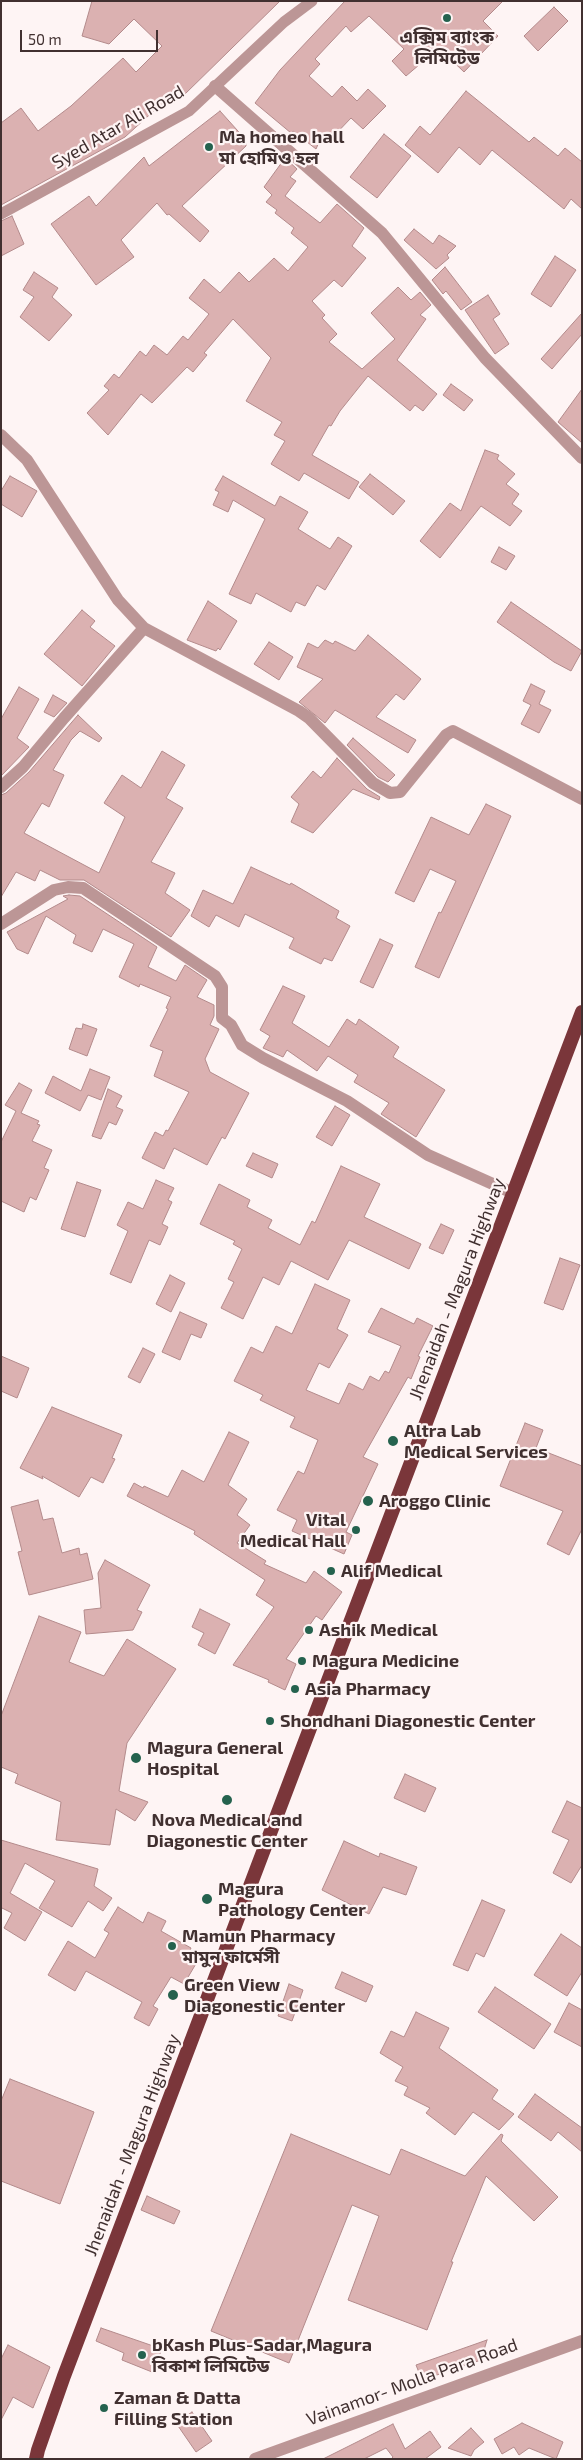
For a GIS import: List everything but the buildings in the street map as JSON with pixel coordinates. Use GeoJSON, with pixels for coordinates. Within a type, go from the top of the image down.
{"type":"FeatureCollection","features":[{"type":"Feature","properties":{"kind":"highway","name":"Jhenaidah - Magura Highway"},"geometry":{"type":"LineString","coordinates":[[35,2456],[582,1012]]}},
{"type":"Feature","properties":{"kind":"street"},"geometry":{"type":"LineString","coordinates":[[215,86],[382,233],[485,358],[582,458]]}},
{"type":"Feature","properties":{"kind":"street"},"geometry":{"type":"LineString","coordinates":[[1,435],[27,460],[118,600],[144,628],[309,718],[373,783],[390,793],[400,792],[446,735],[453,731],[582,799]]}},
{"type":"Feature","properties":{"kind":"street"},"geometry":{"type":"LineString","coordinates":[[1,787],[23,767],[144,628]]}},
{"type":"Feature","properties":{"kind":"street"},"geometry":{"type":"LineString","coordinates":[[1,924],[54,890],[68,887],[83,888],[215,976],[222,987],[222,1018],[231,1025],[242,1045],[263,1058],[347,1101],[428,1155],[513,1193]]}},
{"type":"Feature","properties":{"kind":"street","name":"Vainamor- Molla Para Road"},"geometry":{"type":"LineString","coordinates":[[255,2459],[582,2341]]}},
{"type":"Feature","properties":{"kind":"lane","name":"Syed Atar Ali Road"},"geometry":{"type":"LineString","coordinates":[[1,214],[189,110],[284,22],[312,1]]}},
{"type":"Feature","properties":{"kind":"place","name":"এক্সিম ব্যাংক লিমিটেড"},"geometry":{"type":"Point","coordinates":[447,18]}},
{"type":"Feature","properties":{"kind":"place","name":"Ma homeo hall মা হোমিও হল"},"geometry":{"type":"Point","coordinates":[209,147]}},
{"type":"Feature","properties":{"kind":"place","name":"Altra Lab Medical Services"},"geometry":{"type":"Point","coordinates":[393,1441]}},
{"type":"Feature","properties":{"kind":"place","name":"Aroggo Clinic"},"geometry":{"type":"Point","coordinates":[368,1501]}},
{"type":"Feature","properties":{"kind":"place","name":"Vital Medical Hall"},"geometry":{"type":"Point","coordinates":[356,1530]}},
{"type":"Feature","properties":{"kind":"place","name":"Alif Medical"},"geometry":{"type":"Point","coordinates":[331,1571]}},
{"type":"Feature","properties":{"kind":"place","name":"Ashik Medical"},"geometry":{"type":"Point","coordinates":[309,1630]}},
{"type":"Feature","properties":{"kind":"place","name":"Magura Medicine"},"geometry":{"type":"Point","coordinates":[302,1661]}},
{"type":"Feature","properties":{"kind":"place","name":"Asia Pharmacy"},"geometry":{"type":"Point","coordinates":[295,1689]}},
{"type":"Feature","properties":{"kind":"place","name":"Shondhani Diagonestic Center"},"geometry":{"type":"Point","coordinates":[270,1721]}},
{"type":"Feature","properties":{"kind":"place","name":"Magura General Hospital"},"geometry":{"type":"Point","coordinates":[136,1758]}},
{"type":"Feature","properties":{"kind":"place","name":"Nova Medical and Diagonestic Center"},"geometry":{"type":"Point","coordinates":[227,1800]}},
{"type":"Feature","properties":{"kind":"place","name":"Magura Pathology Center"},"geometry":{"type":"Point","coordinates":[207,1899]}},
{"type":"Feature","properties":{"kind":"place","name":"Mamun Pharmacy মামুন ফার্মেসী"},"geometry":{"type":"Point","coordinates":[172,1946]}},
{"type":"Feature","properties":{"kind":"place","name":"Green View Diagonestic Center"},"geometry":{"type":"Point","coordinates":[173,1995]}},
{"type":"Feature","properties":{"kind":"place","name":"bKash Plus-Sadar,Magura বিকাশ লিমিটেড"},"geometry":{"type":"Point","coordinates":[142,2355]}},
{"type":"Feature","properties":{"kind":"place","name":"Zaman & Datta Filling Station"},"geometry":{"type":"Point","coordinates":[104,2408]}}]}
